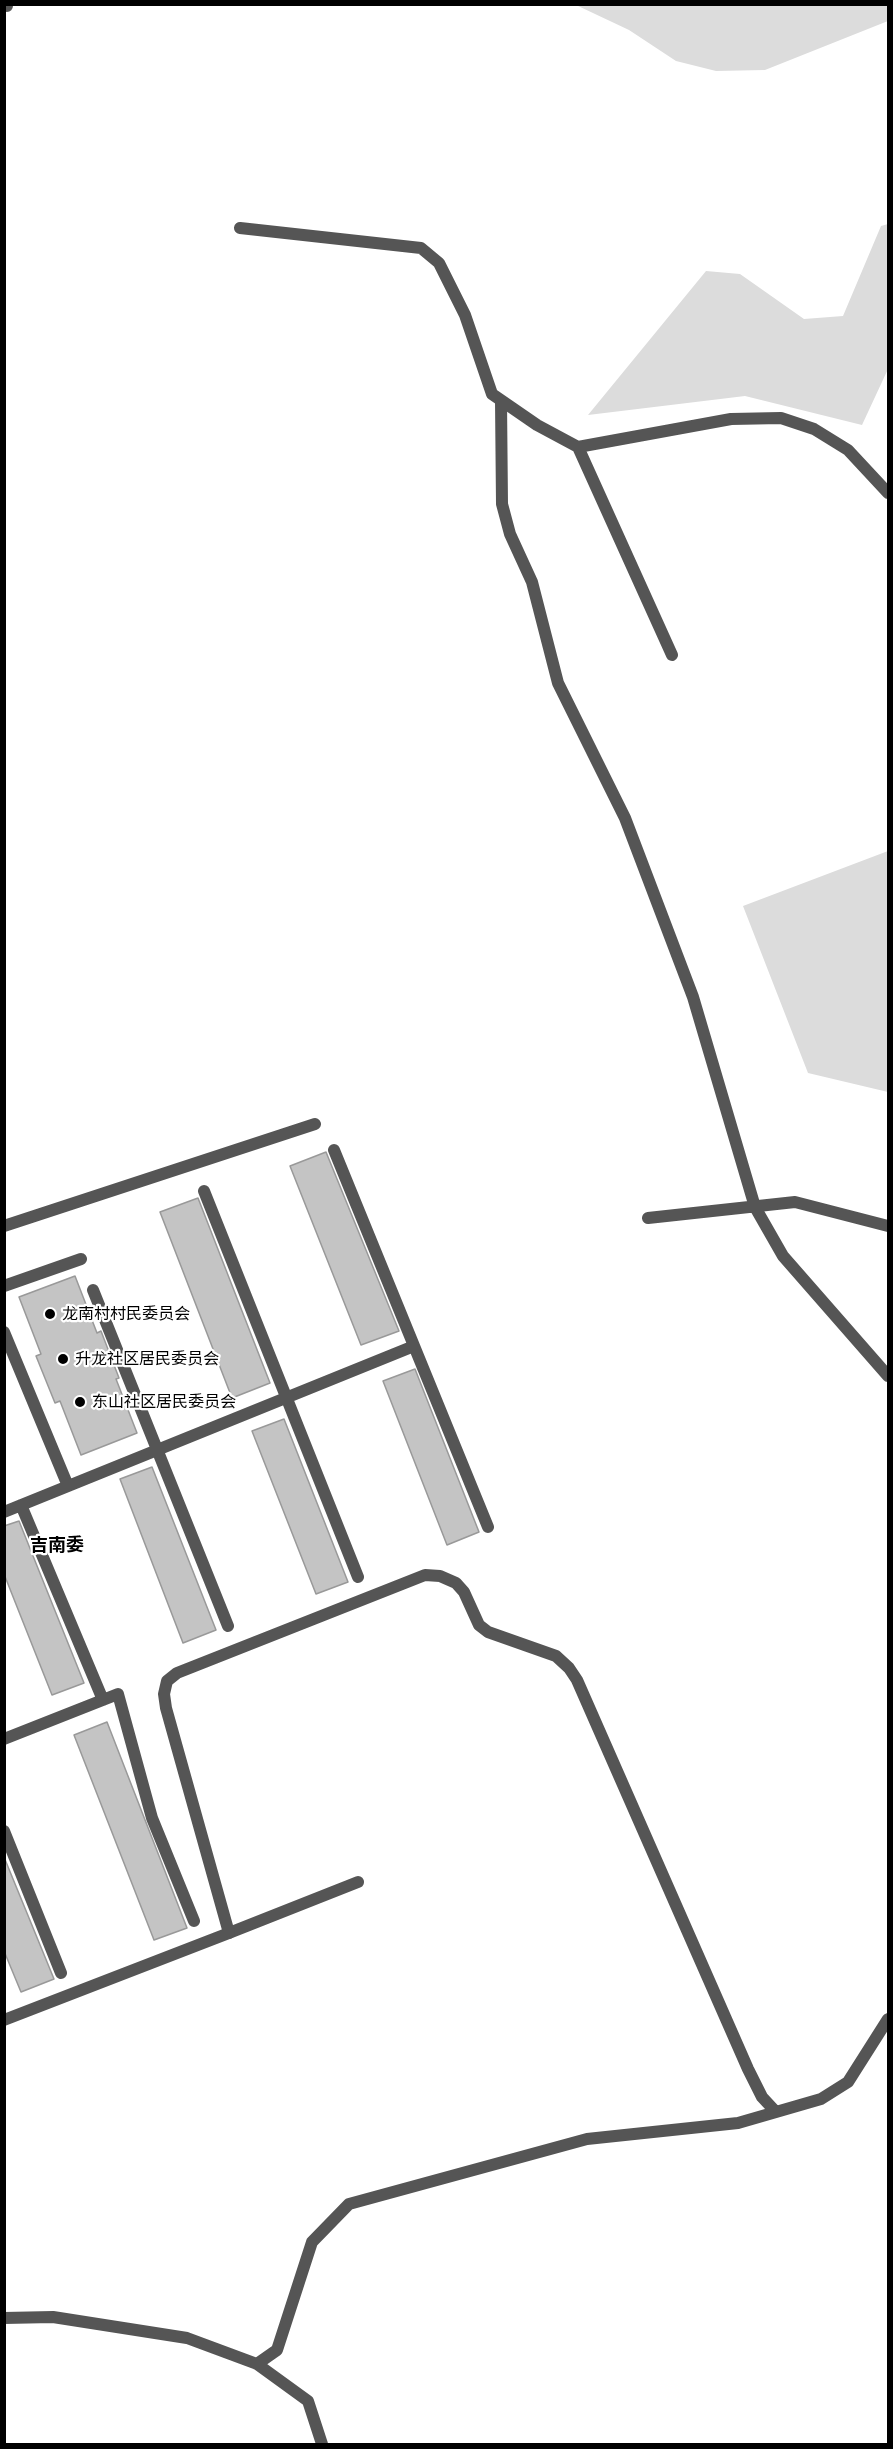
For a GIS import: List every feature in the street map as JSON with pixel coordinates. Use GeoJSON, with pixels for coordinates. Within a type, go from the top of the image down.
{"type":"FeatureCollection","features":[{"type":"Feature","properties":{"kind":"street"},"geometry":{"type":"LineString","coordinates":[[240,228],[421,248],[439,263],[465,315],[492,394],[537,425],[578,447],[672,655]]}},
{"type":"Feature","properties":{"kind":"street"},"geometry":{"type":"LineString","coordinates":[[501,401],[502,504],[510,534],[532,582],[558,683],[624,818],[693,998],[755,1207],[783,1256],[888,1376]]}},
{"type":"Feature","properties":{"kind":"street"},"geometry":{"type":"LineString","coordinates":[[578,447],[731,419],[781,418],[814,429],[848,450],[888,493]]}},
{"type":"Feature","properties":{"kind":"street"},"geometry":{"type":"LineString","coordinates":[[4,1226],[315,1124]]}},
{"type":"Feature","properties":{"kind":"street"},"geometry":{"type":"LineString","coordinates":[[334,1149],[488,1527]]}},
{"type":"Feature","properties":{"kind":"street"},"geometry":{"type":"LineString","coordinates":[[204,1191],[358,1577]]}},
{"type":"Feature","properties":{"kind":"street"},"geometry":{"type":"LineString","coordinates":[[648,1218],[795,1202],[888,1226]]}},
{"type":"Feature","properties":{"kind":"street"},"geometry":{"type":"LineString","coordinates":[[4,1286],[81,1259]]}},
{"type":"Feature","properties":{"kind":"street"},"geometry":{"type":"LineString","coordinates":[[93,1290],[228,1626]]}},
{"type":"Feature","properties":{"kind":"street"},"geometry":{"type":"LineString","coordinates":[[4,1332],[68,1486]]}},
{"type":"Feature","properties":{"kind":"street"},"geometry":{"type":"LineString","coordinates":[[4,1512],[414,1346]]}},
{"type":"Feature","properties":{"kind":"street"},"geometry":{"type":"LineString","coordinates":[[21,1505],[103,1700]]}},
{"type":"Feature","properties":{"kind":"street"},"geometry":{"type":"LineString","coordinates":[[229,1933],[166,1708],[164,1694],[168,1681],[177,1673],[425,1575],[441,1576],[456,1583],[464,1592],[479,1624],[488,1632],[556,1656],[577,1680],[748,2069],[762,2097],[775,2111]]}},
{"type":"Feature","properties":{"kind":"street"},"geometry":{"type":"LineString","coordinates":[[4,1739],[118,1694],[152,1818],[194,1921]]}},
{"type":"Feature","properties":{"kind":"street"},"geometry":{"type":"LineString","coordinates":[[4,1831],[61,1973]]}},
{"type":"Feature","properties":{"kind":"street"},"geometry":{"type":"LineString","coordinates":[[4,2020],[358,1882]]}},
{"type":"Feature","properties":{"kind":"street"},"geometry":{"type":"LineString","coordinates":[[258,2364],[277,2350],[312,2242],[349,2204],[587,2139],[738,2122],[821,2099],[848,2082],[888,2019]]}},
{"type":"Feature","properties":{"kind":"street"},"geometry":{"type":"LineString","coordinates":[[4,2318],[52,2317],[187,2338],[258,2364],[308,2401],[322,2445]]}},
{"type":"Feature","properties":{"kind":"shaded area"},"geometry":{"type":"Polygon","coordinates":[[[576,5],[888,5],[888,21],[765,70],[716,71],[676,61],[629,30],[576,5]]]}},
{"type":"Feature","properties":{"kind":"shaded area"},"geometry":{"type":"Polygon","coordinates":[[[888,224],[888,369],[862,425],[745,396],[588,415],[706,271],[740,274],[804,319],[843,316],[881,226],[888,224]]]}},
{"type":"Feature","properties":{"kind":"shaded area"},"geometry":{"type":"Polygon","coordinates":[[[888,851],[888,1092],[808,1073],[743,906],[888,851]]]}},
{"type":"Feature","properties":{"kind":"building"},"geometry":{"type":"Polygon","coordinates":[[[326,1152],[399,1331],[361,1345],[290,1166],[326,1152]]]}},
{"type":"Feature","properties":{"kind":"building"},"geometry":{"type":"Polygon","coordinates":[[[198,1198],[270,1383],[232,1398],[160,1212],[198,1198]]]}},
{"type":"Feature","properties":{"kind":"building"},"geometry":{"type":"Polygon","coordinates":[[[75,1276],[97,1333],[101,1331],[119,1378],[116,1379],[137,1433],[81,1455],[60,1401],[55,1403],[36,1356],[41,1354],[19,1297],[75,1276]]]}},
{"type":"Feature","properties":{"kind":"building"},"geometry":{"type":"Polygon","coordinates":[[[415,1369],[479,1532],[447,1545],[383,1381],[415,1369]]]}},
{"type":"Feature","properties":{"kind":"building"},"geometry":{"type":"Polygon","coordinates":[[[284,1419],[348,1582],[316,1594],[252,1431],[284,1419]]]}},
{"type":"Feature","properties":{"kind":"building"},"geometry":{"type":"Polygon","coordinates":[[[152,1467],[216,1630],[183,1643],[120,1479],[152,1467]]]}},
{"type":"Feature","properties":{"kind":"building"},"geometry":{"type":"Polygon","coordinates":[[[19,1521],[84,1683],[52,1695],[4,1574],[4,1526],[19,1521]]]}},
{"type":"Feature","properties":{"kind":"building"},"geometry":{"type":"Polygon","coordinates":[[[107,1722],[187,1928],[154,1940],[74,1735],[107,1722]]]}},
{"type":"Feature","properties":{"kind":"building"},"geometry":{"type":"Polygon","coordinates":[[[4,1857],[54,1979],[21,1992],[4,1951],[4,1857]]]}},
{"type":"Feature","properties":{"kind":"place","name":"龙南村村民委员会"},"geometry":{"type":"Point","coordinates":[50,1314]}},
{"type":"Feature","properties":{"kind":"place","name":"升龙社区居民委员会"},"geometry":{"type":"Point","coordinates":[63,1359]}},
{"type":"Feature","properties":{"kind":"place","name":"东山社区居民委员会"},"geometry":{"type":"Point","coordinates":[80,1402]}},
{"type":"Feature","properties":{"kind":"district","name":"吉南委"},"geometry":{"type":"Point","coordinates":[57,1546]}}]}
